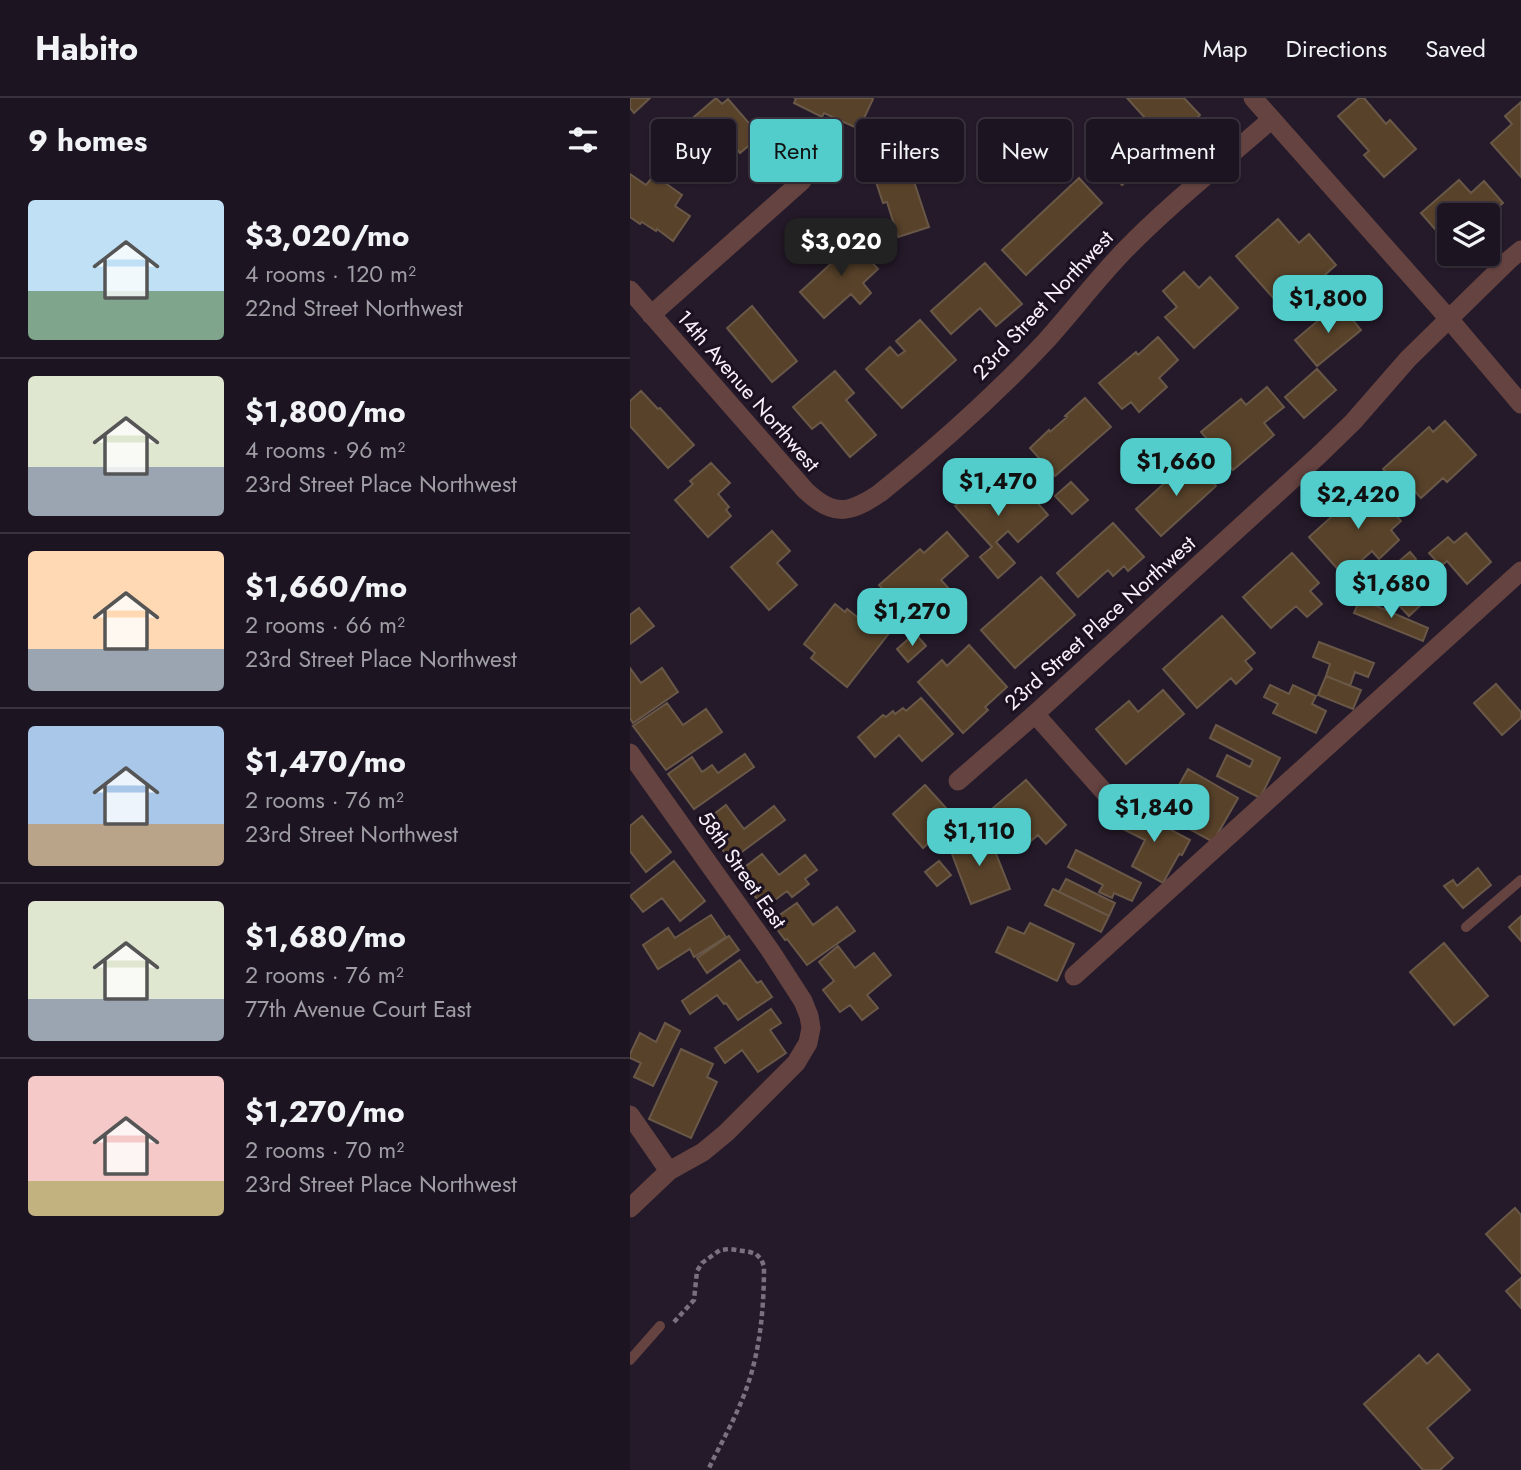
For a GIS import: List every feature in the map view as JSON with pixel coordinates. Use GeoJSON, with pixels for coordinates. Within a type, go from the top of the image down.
{"type":"FeatureCollection","features":[{"type":"Feature","properties":{"kind":"street"},"geometry":{"type":"LineString","coordinates":[[1253,98],[1521,404]]}},
{"type":"Feature","properties":{"kind":"street","name":"23rd Street Northwest"},"geometry":{"type":"LineString","coordinates":[[840,510],[858,506],[880,493],[975,411],[1045,341],[1124,251],[1272,119]]}},
{"type":"Feature","properties":{"kind":"street"},"geometry":{"type":"LineString","coordinates":[[650,314],[801,182]]}},
{"type":"Feature","properties":{"kind":"street"},"geometry":{"type":"LineString","coordinates":[[1449,319],[1521,250]]}},
{"type":"Feature","properties":{"kind":"street","name":"14th Avenue Northwest"},"geometry":{"type":"LineString","coordinates":[[630,290],[805,490],[825,506],[840,510]]}},
{"type":"Feature","properties":{"kind":"street","name":"23rd Street Place Northwest"},"geometry":{"type":"LineString","coordinates":[[958,781],[1318,456],[1449,319]]}},
{"type":"Feature","properties":{"kind":"street"},"geometry":{"type":"LineString","coordinates":[[1074,976],[1521,571]]}},
{"type":"Feature","properties":{"kind":"street"},"geometry":{"type":"LineString","coordinates":[[1035,714],[1106,794]]}},
{"type":"Feature","properties":{"kind":"street","name":"58th Street East"},"geometry":{"type":"LineString","coordinates":[[630,754],[770,950],[803,1001],[811,1028],[808,1043],[796,1063],[726,1133],[703,1152],[669,1171]]}},
{"type":"Feature","properties":{"kind":"street"},"geometry":{"type":"LineString","coordinates":[[630,1115],[669,1171],[630,1208]]}},
{"type":"Feature","properties":{"kind":"lane"},"geometry":{"type":"LineString","coordinates":[[1466,927],[1521,880]]}},
{"type":"Feature","properties":{"kind":"lane"},"geometry":{"type":"LineString","coordinates":[[630,1360],[660,1326]]}},
{"type":"Feature","properties":{"kind":"path"},"geometry":{"type":"LineString","coordinates":[[660,1326],[667,1331],[694,1300],[697,1271],[702,1263],[720,1250],[750,1252],[761,1259],[764,1266],[762,1310],[756,1355],[743,1397],[708,1470]]}},
{"type":"Feature","properties":{"kind":"building"},"geometry":{"type":"Polygon","coordinates":[[[630,98],[650,98],[634,113],[630,108],[630,98]]]}},
{"type":"Feature","properties":{"kind":"building"},"geometry":{"type":"Polygon","coordinates":[[[716,98],[722,104],[728,99],[750,124],[750,144],[740,153],[736,148],[736,119],[692,119],[716,98]]]}},
{"type":"Feature","properties":{"kind":"building"},"geometry":{"type":"Polygon","coordinates":[[[794,98],[873,99],[864,119],[856,119],[856,128],[824,113],[822,117],[794,103],[794,98]]]}},
{"type":"Feature","properties":{"kind":"building"},"geometry":{"type":"Polygon","coordinates":[[[1127,98],[1184,98],[1200,115],[1196,119],[1146,119],[1127,98]]]}},
{"type":"Feature","properties":{"kind":"building"},"geometry":{"type":"Polygon","coordinates":[[[1359,98],[1364,98],[1386,124],[1390,120],[1416,149],[1384,177],[1364,155],[1369,151],[1338,116],[1359,98]]]}},
{"type":"Feature","properties":{"kind":"building"},"geometry":{"type":"Polygon","coordinates":[[[1521,102],[1521,177],[1491,143],[1512,124],[1505,116],[1521,102]]]}},
{"type":"Feature","properties":{"kind":"building"},"geometry":{"type":"Polygon","coordinates":[[[630,174],[646,185],[651,179],[651,182],[664,182],[682,195],[675,206],[690,216],[673,241],[657,229],[656,231],[642,222],[640,224],[630,217],[630,174]]]}},
{"type":"Feature","properties":{"kind":"building"},"geometry":{"type":"Polygon","coordinates":[[[1079,178],[1102,203],[1026,275],[1002,250],[1079,178]]]}},
{"type":"Feature","properties":{"kind":"building"},"geometry":{"type":"Polygon","coordinates":[[[1459,180],[1471,193],[1484,181],[1503,203],[1500,206],[1500,203],[1437,203],[1437,231],[1421,213],[1459,180]]]}},
{"type":"Feature","properties":{"kind":"building"},"geometry":{"type":"Polygon","coordinates":[[[876,182],[914,182],[929,227],[898,237],[887,202],[883,203],[876,182]]]}},
{"type":"Feature","properties":{"kind":"building"},"geometry":{"type":"Polygon","coordinates":[[[1278,219],[1299,243],[1309,234],[1336,265],[1285,311],[1236,256],[1278,219]]]}},
{"type":"Feature","properties":{"kind":"building"},"geometry":{"type":"Polygon","coordinates":[[[847,235],[878,269],[863,283],[871,293],[860,304],[851,294],[824,318],[800,292],[835,260],[828,252],[847,235]]]}},
{"type":"Feature","properties":{"kind":"building"},"geometry":{"type":"Polygon","coordinates":[[[985,263],[1022,304],[996,326],[980,308],[951,334],[931,311],[985,263]]]}},
{"type":"Feature","properties":{"kind":"building"},"geometry":{"type":"Polygon","coordinates":[[[1184,272],[1199,288],[1210,277],[1238,308],[1194,348],[1165,317],[1177,307],[1163,291],[1184,272]]]}},
{"type":"Feature","properties":{"kind":"building"},"geometry":{"type":"Polygon","coordinates":[[[1339,303],[1361,330],[1317,366],[1295,340],[1339,303]]]}},
{"type":"Feature","properties":{"kind":"building"},"geometry":{"type":"Polygon","coordinates":[[[752,306],[797,361],[772,382],[727,328],[752,306]]]}},
{"type":"Feature","properties":{"kind":"building"},"geometry":{"type":"Polygon","coordinates":[[[920,320],[956,360],[902,408],[866,369],[890,347],[898,356],[905,351],[896,341],[920,320]]]}},
{"type":"Feature","properties":{"kind":"building"},"geometry":{"type":"Polygon","coordinates":[[[1158,337],[1178,360],[1159,378],[1167,387],[1139,412],[1131,402],[1122,409],[1099,383],[1158,337]]]}},
{"type":"Feature","properties":{"kind":"building"},"geometry":{"type":"Polygon","coordinates":[[[1317,369],[1336,390],[1304,418],[1285,397],[1317,369]]]}},
{"type":"Feature","properties":{"kind":"building"},"geometry":{"type":"Polygon","coordinates":[[[835,371],[854,393],[846,400],[876,435],[850,457],[821,422],[812,429],[793,407],[835,371]]]}},
{"type":"Feature","properties":{"kind":"building"},"geometry":{"type":"Polygon","coordinates":[[[1267,387],[1284,407],[1264,423],[1274,435],[1233,470],[1201,432],[1241,399],[1246,405],[1267,387]]]}},
{"type":"Feature","properties":{"kind":"building"},"geometry":{"type":"Polygon","coordinates":[[[641,391],[694,445],[668,468],[630,426],[630,401],[641,391]]]}},
{"type":"Feature","properties":{"kind":"building"},"geometry":{"type":"Polygon","coordinates":[[[1085,398],[1111,427],[1055,476],[1030,448],[1085,398]]]}},
{"type":"Feature","properties":{"kind":"building"},"geometry":{"type":"Polygon","coordinates":[[[1445,421],[1476,455],[1447,482],[1443,478],[1421,498],[1410,486],[1404,491],[1383,469],[1429,427],[1433,432],[1445,421]]]}},
{"type":"Feature","properties":{"kind":"building"},"geometry":{"type":"Polygon","coordinates":[[[1191,459],[1216,486],[1161,536],[1136,509],[1191,459]]]}},
{"type":"Feature","properties":{"kind":"building"},"geometry":{"type":"Polygon","coordinates":[[[711,463],[730,483],[718,494],[729,507],[726,510],[731,516],[708,537],[675,500],[693,484],[690,481],[711,463]]]}},
{"type":"Feature","properties":{"kind":"building"},"geometry":{"type":"Polygon","coordinates":[[[961,476],[974,490],[978,487],[993,504],[1019,481],[1048,515],[1018,542],[1008,531],[996,542],[1015,563],[998,578],[980,557],[992,547],[955,506],[959,503],[947,488],[961,476]]]}},
{"type":"Feature","properties":{"kind":"building"},"geometry":{"type":"Polygon","coordinates":[[[1071,482],[1088,500],[1072,514],[1055,496],[1071,482]]]}},
{"type":"Feature","properties":{"kind":"building"},"geometry":{"type":"Polygon","coordinates":[[[1368,484],[1401,521],[1391,530],[1399,540],[1379,559],[1372,551],[1344,576],[1309,537],[1368,484]]]}},
{"type":"Feature","properties":{"kind":"building"},"geometry":{"type":"Polygon","coordinates":[[[1113,523],[1144,557],[1128,571],[1124,566],[1113,576],[1108,570],[1078,597],[1057,573],[1113,523]]]}},
{"type":"Feature","properties":{"kind":"building"},"geometry":{"type":"Polygon","coordinates":[[[772,531],[790,551],[777,563],[797,585],[769,610],[731,567],[772,531]]]}},
{"type":"Feature","properties":{"kind":"building"},"geometry":{"type":"Polygon","coordinates":[[[947,532],[968,556],[941,580],[951,591],[930,610],[937,618],[918,635],[899,613],[902,610],[879,585],[920,549],[924,553],[947,532]]]}},
{"type":"Feature","properties":{"kind":"building"},"geometry":{"type":"Polygon","coordinates":[[[1466,533],[1491,562],[1467,584],[1447,561],[1441,566],[1429,553],[1448,537],[1454,543],[1466,533]]]}},
{"type":"Feature","properties":{"kind":"building"},"geometry":{"type":"Polygon","coordinates":[[[1410,552],[1416,559],[1413,562],[1416,567],[1400,581],[1402,584],[1390,595],[1377,580],[1410,552]]]}},
{"type":"Feature","properties":{"kind":"building"},"geometry":{"type":"Polygon","coordinates":[[[1292,553],[1319,583],[1310,591],[1322,604],[1307,617],[1296,606],[1271,628],[1243,597],[1292,553]]]}},
{"type":"Feature","properties":{"kind":"building"},"geometry":{"type":"Polygon","coordinates":[[[1422,571],[1439,588],[1409,616],[1392,598],[1422,571]]]}},
{"type":"Feature","properties":{"kind":"building"},"geometry":{"type":"Polygon","coordinates":[[[1041,577],[1075,615],[1015,668],[981,630],[1041,577]]]}},
{"type":"Feature","properties":{"kind":"building"},"geometry":{"type":"Polygon","coordinates":[[[1360,599],[1428,628],[1423,641],[1354,613],[1360,599]]]}},
{"type":"Feature","properties":{"kind":"building"},"geometry":{"type":"Polygon","coordinates":[[[835,604],[845,612],[847,609],[865,623],[867,621],[872,625],[875,621],[890,632],[847,687],[811,658],[815,653],[804,644],[835,604]]]}},
{"type":"Feature","properties":{"kind":"building"},"geometry":{"type":"Polygon","coordinates":[[[639,608],[654,626],[630,644],[630,615],[639,608]]]}},
{"type":"Feature","properties":{"kind":"building"},"geometry":{"type":"Polygon","coordinates":[[[1222,616],[1255,653],[1245,661],[1252,669],[1236,684],[1231,678],[1197,708],[1163,669],[1222,616]]]}},
{"type":"Feature","properties":{"kind":"building"},"geometry":{"type":"Polygon","coordinates":[[[915,633],[926,646],[908,662],[897,649],[915,633]]]}},
{"type":"Feature","properties":{"kind":"building"},"geometry":{"type":"Polygon","coordinates":[[[1319,642],[1374,663],[1368,677],[1355,672],[1350,686],[1326,676],[1330,664],[1313,657],[1319,642]]]}},
{"type":"Feature","properties":{"kind":"building"},"geometry":{"type":"Polygon","coordinates":[[[969,645],[1007,687],[985,707],[988,710],[963,733],[918,682],[942,660],[947,666],[969,645]]]}},
{"type":"Feature","properties":{"kind":"building"},"geometry":{"type":"Polygon","coordinates":[[[630,668],[641,683],[662,668],[678,692],[633,723],[630,718],[630,668]]]}},
{"type":"Feature","properties":{"kind":"building"},"geometry":{"type":"Polygon","coordinates":[[[1326,676],[1361,690],[1353,709],[1318,695],[1326,676]]]}},
{"type":"Feature","properties":{"kind":"building"},"geometry":{"type":"Polygon","coordinates":[[[1496,684],[1521,712],[1521,718],[1502,735],[1474,703],[1496,684]]]}},
{"type":"Feature","properties":{"kind":"building"},"geometry":{"type":"Polygon","coordinates":[[[1270,685],[1289,694],[1293,685],[1316,696],[1312,704],[1326,711],[1316,733],[1273,713],[1278,704],[1264,697],[1270,685]]]}},
{"type":"Feature","properties":{"kind":"building"},"geometry":{"type":"Polygon","coordinates":[[[1163,690],[1184,714],[1126,764],[1096,729],[1129,701],[1138,712],[1163,690]]]}},
{"type":"Feature","properties":{"kind":"building"},"geometry":{"type":"Polygon","coordinates":[[[921,698],[953,734],[922,761],[899,735],[875,757],[858,737],[883,715],[886,717],[893,711],[895,714],[903,708],[906,711],[921,698]]]}},
{"type":"Feature","properties":{"kind":"building"},"geometry":{"type":"Polygon","coordinates":[[[667,703],[683,725],[706,709],[722,732],[666,770],[633,726],[667,703]]]}},
{"type":"Feature","properties":{"kind":"building"},"geometry":{"type":"Polygon","coordinates":[[[1216,725],[1280,758],[1260,798],[1217,776],[1227,755],[1250,767],[1253,760],[1210,738],[1216,725]]]}},
{"type":"Feature","properties":{"kind":"building"},"geometry":{"type":"Polygon","coordinates":[[[745,754],[754,767],[694,809],[668,774],[692,757],[702,772],[712,765],[718,773],[745,754]]]}},
{"type":"Feature","properties":{"kind":"building"},"geometry":{"type":"Polygon","coordinates":[[[1188,769],[1238,798],[1213,842],[1184,826],[1194,808],[1173,796],[1188,769]]]}},
{"type":"Feature","properties":{"kind":"building"},"geometry":{"type":"Polygon","coordinates":[[[1026,780],[1066,825],[1046,844],[1038,835],[1026,845],[993,808],[1026,780]]]}},
{"type":"Feature","properties":{"kind":"building"},"geometry":{"type":"Polygon","coordinates":[[[925,785],[956,819],[923,848],[893,814],[925,785]]]}},
{"type":"Feature","properties":{"kind":"building"},"geometry":{"type":"Polygon","coordinates":[[[726,805],[744,829],[774,806],[785,820],[731,860],[701,824],[726,805]]]}},
{"type":"Feature","properties":{"kind":"building"},"geometry":{"type":"Polygon","coordinates":[[[1129,808],[1144,816],[1147,810],[1157,815],[1154,821],[1190,840],[1163,883],[1132,866],[1145,840],[1119,827],[1129,808]]]}},
{"type":"Feature","properties":{"kind":"building"},"geometry":{"type":"Polygon","coordinates":[[[642,816],[671,852],[646,872],[630,851],[630,826],[642,816]]]}},
{"type":"Feature","properties":{"kind":"building"},"geometry":{"type":"Polygon","coordinates":[[[987,831],[1010,889],[971,904],[949,846],[987,831]]]}},
{"type":"Feature","properties":{"kind":"building"},"geometry":{"type":"Polygon","coordinates":[[[1076,850],[1141,883],[1132,901],[1114,893],[1112,898],[1099,892],[1103,885],[1068,867],[1076,850]]]}},
{"type":"Feature","properties":{"kind":"building"},"geometry":{"type":"Polygon","coordinates":[[[762,854],[779,875],[805,855],[817,870],[805,879],[809,884],[792,897],[787,891],[764,908],[737,873],[762,854]]]}},
{"type":"Feature","properties":{"kind":"building"},"geometry":{"type":"Polygon","coordinates":[[[674,861],[705,901],[680,921],[662,898],[643,912],[630,896],[674,861]]]}},
{"type":"Feature","properties":{"kind":"building"},"geometry":{"type":"Polygon","coordinates":[[[939,861],[951,875],[937,886],[925,872],[939,861]]]}},
{"type":"Feature","properties":{"kind":"building"},"geometry":{"type":"Polygon","coordinates":[[[1478,868],[1491,885],[1463,908],[1444,886],[1453,880],[1457,886],[1478,868]]]}},
{"type":"Feature","properties":{"kind":"building"},"geometry":{"type":"Polygon","coordinates":[[[1066,879],[1115,903],[1109,916],[1059,892],[1066,879]]]}},
{"type":"Feature","properties":{"kind":"building"},"geometry":{"type":"Polygon","coordinates":[[[1053,889],[1109,916],[1101,932],[1045,905],[1053,889]]]}},
{"type":"Feature","properties":{"kind":"building"},"geometry":{"type":"Polygon","coordinates":[[[797,903],[813,925],[837,907],[855,931],[807,965],[771,921],[797,903]]]}},
{"type":"Feature","properties":{"kind":"building"},"geometry":{"type":"Polygon","coordinates":[[[711,915],[726,937],[694,957],[690,949],[658,969],[643,945],[668,928],[675,938],[711,915]]]}},
{"type":"Feature","properties":{"kind":"building"},"geometry":{"type":"Polygon","coordinates":[[[1521,916],[1521,941],[1509,927],[1521,916]]]}},
{"type":"Feature","properties":{"kind":"building"},"geometry":{"type":"Polygon","coordinates":[[[1030,923],[1074,944],[1057,981],[996,952],[1008,927],[1024,934],[1030,923]]]}},
{"type":"Feature","properties":{"kind":"building"},"geometry":{"type":"Polygon","coordinates":[[[729,936],[739,950],[707,973],[697,958],[729,936]]]}},
{"type":"Feature","properties":{"kind":"building"},"geometry":{"type":"Polygon","coordinates":[[[1444,943],[1488,996],[1454,1025],[1410,972],[1444,943]]]}},
{"type":"Feature","properties":{"kind":"building"},"geometry":{"type":"Polygon","coordinates":[[[838,946],[855,968],[874,953],[891,975],[867,995],[878,1008],[862,1020],[850,1005],[840,1012],[823,990],[834,981],[819,962],[838,946]]]}},
{"type":"Feature","properties":{"kind":"building"},"geometry":{"type":"Polygon","coordinates":[[[740,960],[757,983],[761,981],[772,997],[738,1020],[717,995],[690,1014],[682,1001],[740,960]]]}},
{"type":"Feature","properties":{"kind":"building"},"geometry":{"type":"Polygon","coordinates":[[[771,1009],[781,1023],[770,1030],[786,1053],[758,1072],[742,1050],[725,1063],[715,1048],[771,1009]]]}},
{"type":"Feature","properties":{"kind":"building"},"geometry":{"type":"Polygon","coordinates":[[[665,1023],[680,1031],[653,1086],[634,1077],[641,1063],[630,1058],[630,1054],[640,1033],[656,1042],[665,1023]]]}},
{"type":"Feature","properties":{"kind":"building"},"geometry":{"type":"Polygon","coordinates":[[[681,1049],[713,1064],[707,1077],[717,1082],[691,1138],[649,1119],[681,1049]]]}},
{"type":"Feature","properties":{"kind":"building"},"geometry":{"type":"Polygon","coordinates":[[[1515,1208],[1521,1215],[1521,1273],[1486,1234],[1515,1208]]]}},
{"type":"Feature","properties":{"kind":"building"},"geometry":{"type":"Polygon","coordinates":[[[1521,1278],[1521,1308],[1506,1291],[1521,1278]]]}},
{"type":"Feature","properties":{"kind":"building"},"geometry":{"type":"Polygon","coordinates":[[[1438,1354],[1470,1390],[1427,1428],[1453,1458],[1440,1470],[1423,1470],[1364,1404],[1419,1355],[1427,1364],[1438,1354]]]}}]}
